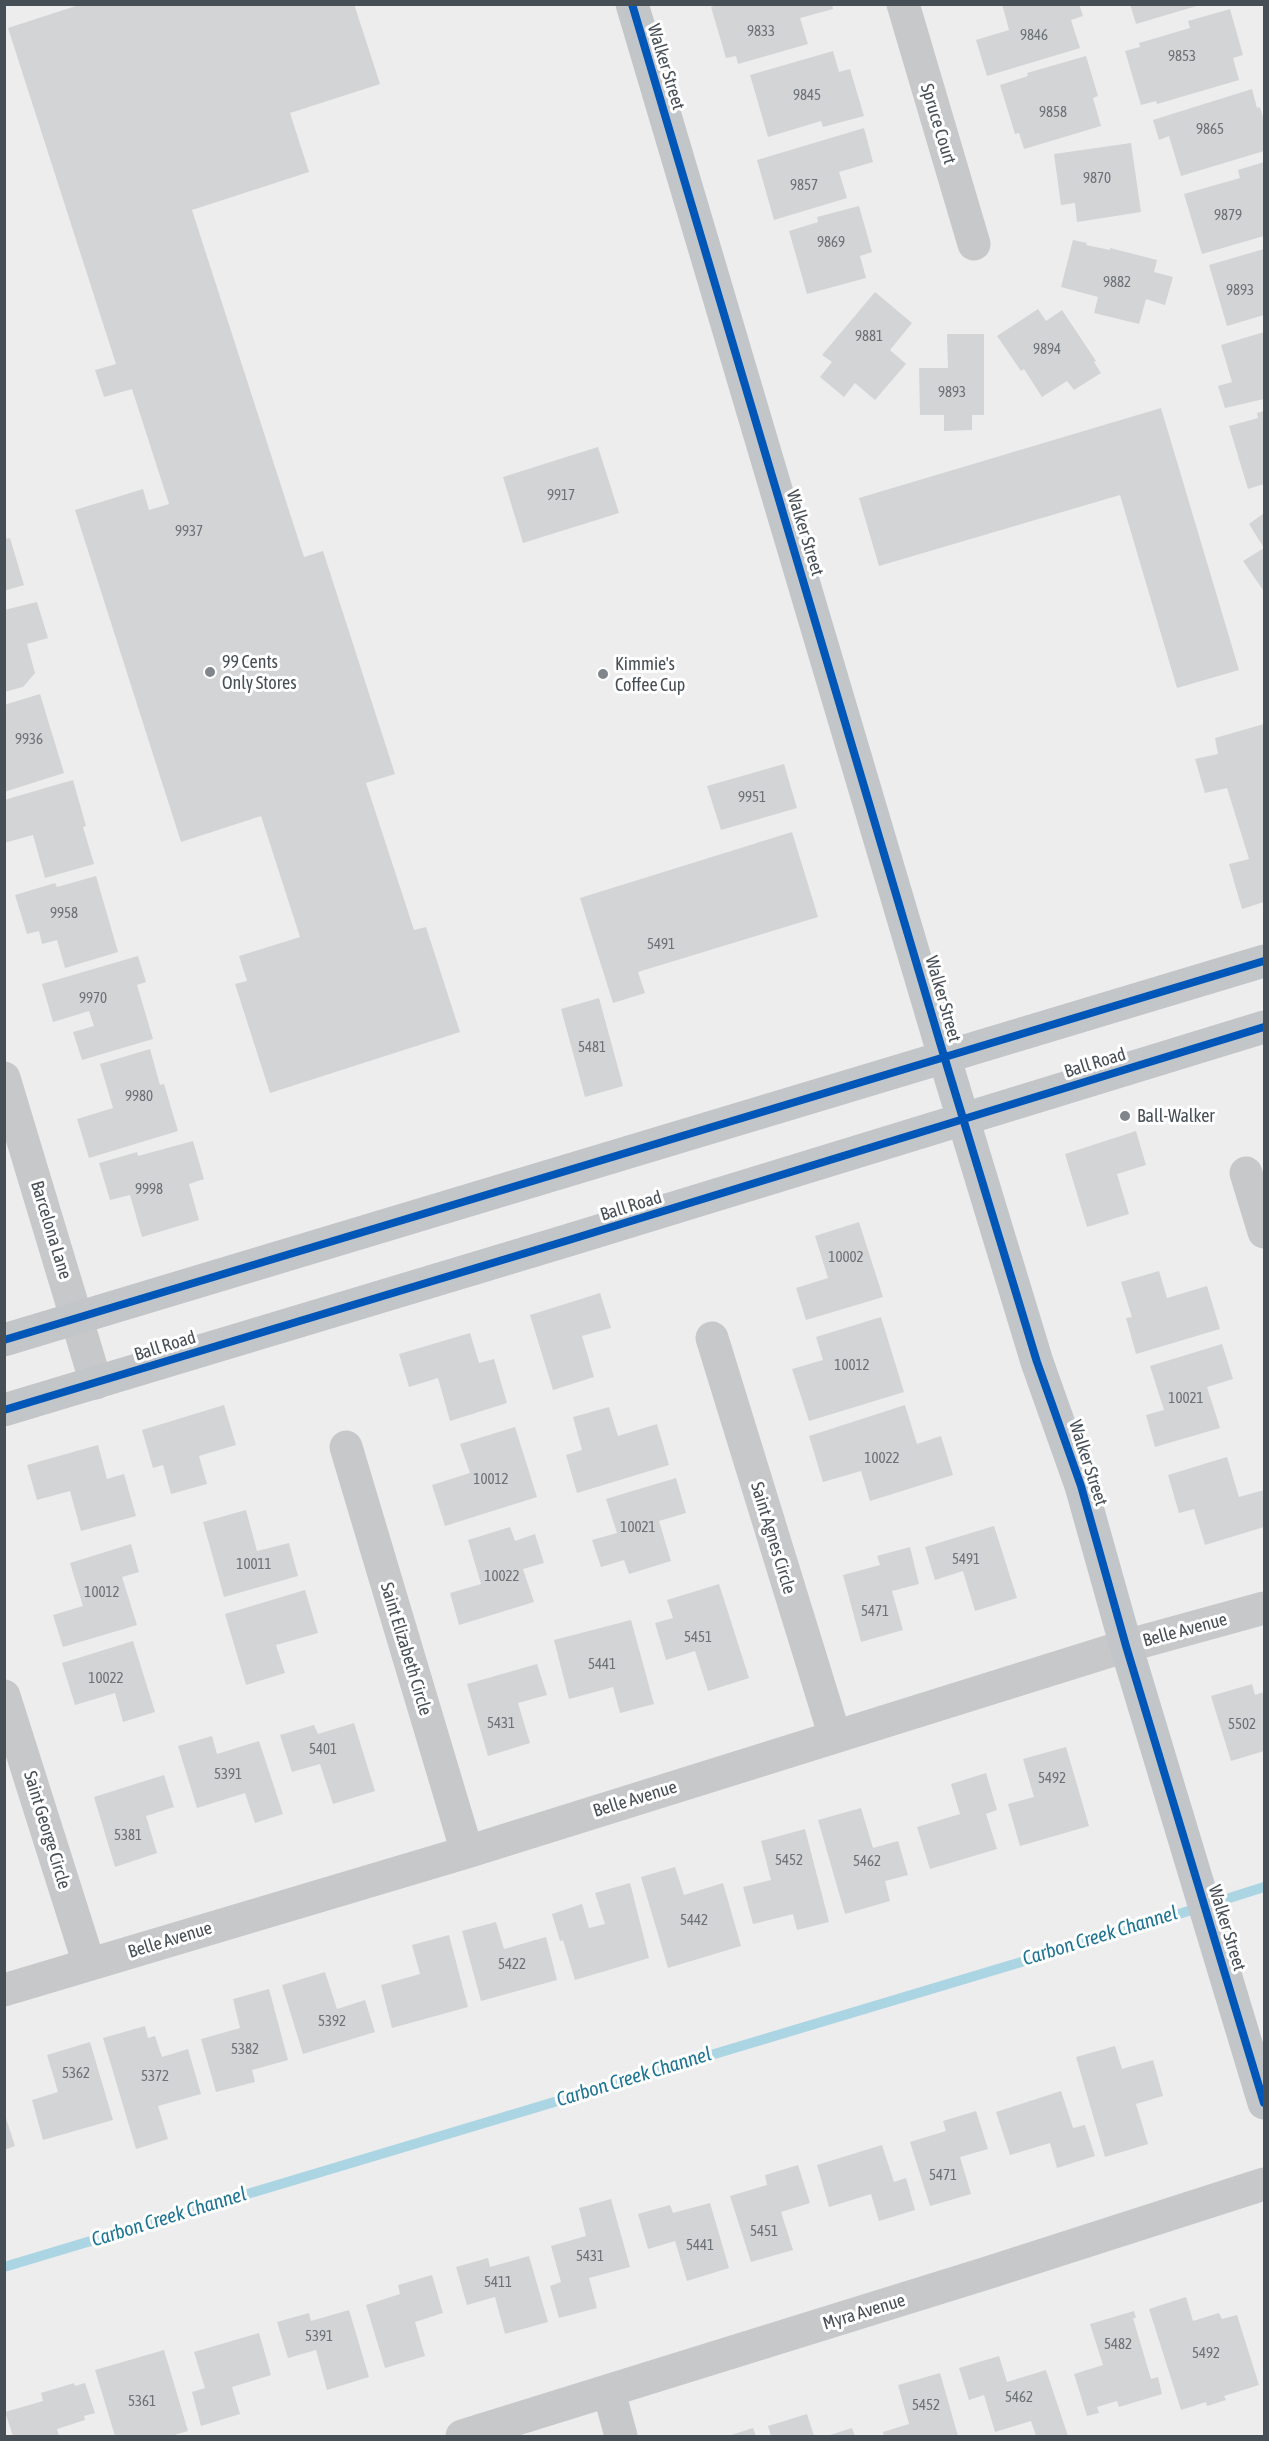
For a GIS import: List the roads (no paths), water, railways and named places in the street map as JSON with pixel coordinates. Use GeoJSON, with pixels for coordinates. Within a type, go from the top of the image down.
{"type":"FeatureCollection","features":[{"type":"Feature","properties":{"kind":"main road","name":"Walker Street"},"geometry":{"type":"LineString","coordinates":[[632,4],[944,1056],[1037,1362],[1082,1486],[1126,1646],[1264,2103]]}},
{"type":"Feature","properties":{"kind":"main road"},"geometry":{"type":"LineString","coordinates":[[4,1340],[1264,961]]}},
{"type":"Feature","properties":{"kind":"main road","name":"Ball Road"},"geometry":{"type":"LineString","coordinates":[[4,1410],[601,1231],[1264,1027]]}},
{"type":"Feature","properties":{"kind":"street","name":"Spruce Court"},"geometry":{"type":"LineString","coordinates":[[903,4],[974,244]]}},
{"type":"Feature","properties":{"kind":"street","name":"Barcelona Lane"},"geometry":{"type":"LineString","coordinates":[[4,1078],[96,1383]]}},
{"type":"Feature","properties":{"kind":"street"},"geometry":{"type":"LineString","coordinates":[[1246,1173],[1264,1232]]}},
{"type":"Feature","properties":{"kind":"street","name":"Saint Agnes Circle"},"geometry":{"type":"LineString","coordinates":[[712,1338],[835,1737]]}},
{"type":"Feature","properties":{"kind":"street","name":"Saint Elizabeth Circle"},"geometry":{"type":"LineString","coordinates":[[346,1447],[467,1852]]}},
{"type":"Feature","properties":{"kind":"street","name":"Belle Avenue"},"geometry":{"type":"LineString","coordinates":[[4,1990],[467,1852],[1126,1646],[1264,1608]]}},
{"type":"Feature","properties":{"kind":"street","name":"Saint George Circle"},"geometry":{"type":"LineString","coordinates":[[4,1696],[89,1964]]}},
{"type":"Feature","properties":{"kind":"street","name":"Myra Avenue"},"geometry":{"type":"LineString","coordinates":[[462,2436],[609,2392],[1264,2184]]}},
{"type":"Feature","properties":{"kind":"street"},"geometry":{"type":"LineString","coordinates":[[609,2392],[621,2436]]}},
{"type":"Feature","properties":{"kind":"waterway","name":"Carbon Creek Channel"},"geometry":{"type":"LineString","coordinates":[[4,2267],[1138,1927],[1264,1887]]}},
{"type":"Feature","properties":{"kind":"place","name":"99 Cents Only Stores"},"geometry":{"type":"Point","coordinates":[210,672]}},
{"type":"Feature","properties":{"kind":"place","name":"Kimmie's Coffee Cup"},"geometry":{"type":"Point","coordinates":[603,674]}},
{"type":"Feature","properties":{"kind":"place","name":"Ball-Walker"},"geometry":{"type":"Point","coordinates":[1125,1116]}}]}
